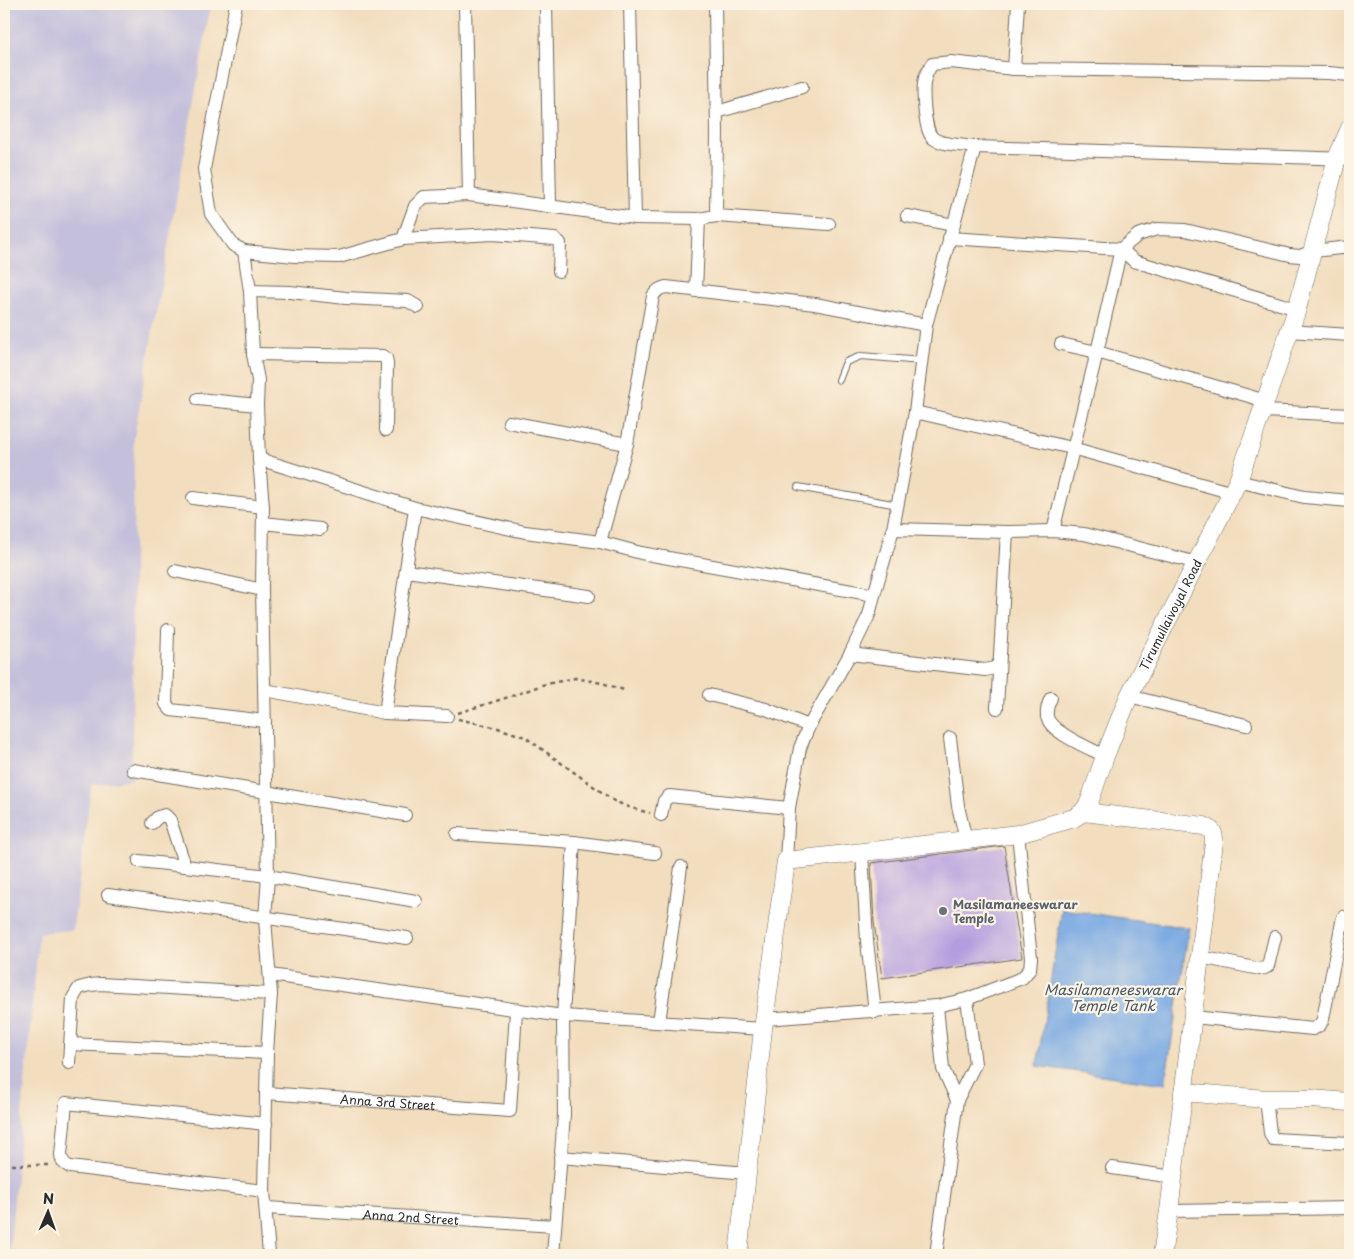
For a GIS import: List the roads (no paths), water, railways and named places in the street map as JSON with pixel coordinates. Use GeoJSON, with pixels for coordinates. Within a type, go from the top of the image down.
{"type":"FeatureCollection","features":[{"type":"Feature","properties":{"kind":"street"},"geometry":{"type":"LineString","coordinates":[[236,4],[204,169],[211,214],[234,245],[244,251],[295,256],[339,257],[403,239],[493,234],[555,238],[560,243],[559,271]]}},
{"type":"Feature","properties":{"kind":"street"},"geometry":{"type":"LineString","coordinates":[[465,4],[469,195]]}},
{"type":"Feature","properties":{"kind":"street"},"geometry":{"type":"LineString","coordinates":[[546,4],[550,205]]}},
{"type":"Feature","properties":{"kind":"street"},"geometry":{"type":"LineString","coordinates":[[630,4],[635,218]]}},
{"type":"Feature","properties":{"kind":"street"},"geometry":{"type":"LineString","coordinates":[[715,4],[716,216]]}},
{"type":"Feature","properties":{"kind":"street"},"geometry":{"type":"LineString","coordinates":[[1014,69],[1018,4]]}},
{"type":"Feature","properties":{"kind":"street"},"geometry":{"type":"LineString","coordinates":[[1344,159],[975,147],[942,142],[934,139],[929,133],[925,112],[925,78],[932,64],[951,62],[1014,69],[1328,73],[1350,75]]}},
{"type":"Feature","properties":{"kind":"street"},"geometry":{"type":"LineString","coordinates":[[717,112],[802,87]]}},
{"type":"Feature","properties":{"kind":"street","name":"Tirumullaivoyal Road"},"geometry":{"type":"LineString","coordinates":[[1083,812],[1089,804],[1105,756],[1129,696],[1235,487],[1297,309],[1313,251],[1344,159],[1350,128]]}},
{"type":"Feature","properties":{"kind":"street"},"geometry":{"type":"LineString","coordinates":[[741,1255],[747,1173],[764,1024],[786,861],[789,808],[800,748],[809,726],[850,654],[869,615],[898,505],[915,412],[926,325],[975,147]]}},
{"type":"Feature","properties":{"kind":"street"},"geometry":{"type":"LineString","coordinates":[[403,239],[415,206],[424,197],[469,195],[635,218],[698,219],[716,216],[829,224]]}},
{"type":"Feature","properties":{"kind":"street"},"geometry":{"type":"LineString","coordinates":[[907,216],[954,225]]}},
{"type":"Feature","properties":{"kind":"street"},"geometry":{"type":"LineString","coordinates":[[696,291],[698,219]]}},
{"type":"Feature","properties":{"kind":"street"},"geometry":{"type":"LineString","coordinates":[[1053,531],[1121,249],[1138,235],[1157,229],[1185,230],[1300,256],[1313,251],[1350,248]]}},
{"type":"Feature","properties":{"kind":"street"},"geometry":{"type":"LineString","coordinates":[[949,238],[1121,249],[1134,261],[1297,309]]}},
{"type":"Feature","properties":{"kind":"street"},"geometry":{"type":"LineString","coordinates":[[244,251],[250,292],[254,354],[258,380],[259,459],[263,507],[262,590],[268,792],[268,876],[265,919],[271,994],[267,1053],[264,1191],[267,1208],[269,1255]]}},
{"type":"Feature","properties":{"kind":"street"},"geometry":{"type":"LineString","coordinates":[[600,542],[628,444],[653,296],[656,291],[666,287],[815,304],[926,325]]}},
{"type":"Feature","properties":{"kind":"street"},"geometry":{"type":"LineString","coordinates":[[250,292],[290,292],[346,298],[408,301],[418,307]]}},
{"type":"Feature","properties":{"kind":"street"},"geometry":{"type":"LineString","coordinates":[[1289,331],[1350,335]]}},
{"type":"Feature","properties":{"kind":"street"},"geometry":{"type":"LineString","coordinates":[[1061,344],[1097,352],[1264,406],[1350,415]]}},
{"type":"Feature","properties":{"kind":"street"},"geometry":{"type":"LineString","coordinates":[[254,354],[383,356],[386,358],[387,364],[386,430]]}},
{"type":"Feature","properties":{"kind":"street"},"geometry":{"type":"LineString","coordinates":[[198,399],[257,405]]}},
{"type":"Feature","properties":{"kind":"street"},"geometry":{"type":"LineString","coordinates":[[915,412],[1235,487],[1304,497],[1350,501]]}},
{"type":"Feature","properties":{"kind":"street"},"geometry":{"type":"LineString","coordinates":[[509,422],[628,444]]}},
{"type":"Feature","properties":{"kind":"street"},"geometry":{"type":"LineString","coordinates":[[259,459],[415,508],[525,532],[600,542],[641,553],[874,596]]}},
{"type":"Feature","properties":{"kind":"street"},"geometry":{"type":"LineString","coordinates":[[193,498],[263,507]]}},
{"type":"Feature","properties":{"kind":"street"},"geometry":{"type":"LineString","coordinates":[[385,713],[415,508]]}},
{"type":"Feature","properties":{"kind":"street"},"geometry":{"type":"LineString","coordinates":[[263,522],[320,529]]}},
{"type":"Feature","properties":{"kind":"street"},"geometry":{"type":"LineString","coordinates":[[893,529],[1007,532],[1053,531],[1084,534],[1198,563]]}},
{"type":"Feature","properties":{"kind":"street"},"geometry":{"type":"LineString","coordinates":[[997,708],[1007,532]]}},
{"type":"Feature","properties":{"kind":"street"},"geometry":{"type":"LineString","coordinates":[[175,571],[262,590]]}},
{"type":"Feature","properties":{"kind":"street"},"geometry":{"type":"LineString","coordinates":[[406,571],[588,596]]}},
{"type":"Feature","properties":{"kind":"street"},"geometry":{"type":"LineString","coordinates":[[168,630],[167,707],[171,710],[265,721]]}},
{"type":"Feature","properties":{"kind":"street"},"geometry":{"type":"LineString","coordinates":[[850,654],[985,670],[995,668],[998,664]]}},
{"type":"Feature","properties":{"kind":"street"},"geometry":{"type":"LineString","coordinates":[[264,690],[385,713],[447,716]]}},
{"type":"Feature","properties":{"kind":"street"},"geometry":{"type":"LineString","coordinates":[[709,695],[766,710],[809,726]]}},
{"type":"Feature","properties":{"kind":"street"},"geometry":{"type":"LineString","coordinates":[[1129,696],[1246,725]]}},
{"type":"Feature","properties":{"kind":"street"},"geometry":{"type":"LineString","coordinates":[[1051,698],[1047,710],[1048,719],[1057,730],[1072,740],[1105,756]]}},
{"type":"Feature","properties":{"kind":"street"},"geometry":{"type":"LineString","coordinates":[[950,738],[958,806],[966,840]]}},
{"type":"Feature","properties":{"kind":"street"},"geometry":{"type":"LineString","coordinates":[[133,770],[405,815]]}},
{"type":"Feature","properties":{"kind":"street"},"geometry":{"type":"LineString","coordinates":[[661,815],[664,801],[669,796],[789,808]]}},
{"type":"Feature","properties":{"kind":"street"},"geometry":{"type":"LineString","coordinates":[[786,861],[1018,834],[1074,818],[1083,812],[1204,826],[1211,830],[1214,834],[1214,842],[1162,1255]]}},
{"type":"Feature","properties":{"kind":"street"},"geometry":{"type":"LineString","coordinates":[[152,823],[158,817],[165,815],[170,820],[185,866]]}},
{"type":"Feature","properties":{"kind":"street"},"geometry":{"type":"LineString","coordinates":[[457,834],[574,842],[655,852]]}},
{"type":"Feature","properties":{"kind":"street"},"geometry":{"type":"LineString","coordinates":[[270,975],[563,1016],[659,1022],[764,1024],[937,1006],[967,999],[1022,978],[1030,969],[1031,958],[1018,834]]}},
{"type":"Feature","properties":{"kind":"street"},"geometry":{"type":"LineString","coordinates":[[553,1255],[564,1115],[563,1016],[574,842]]}},
{"type":"Feature","properties":{"kind":"street"},"geometry":{"type":"LineString","coordinates":[[862,852],[867,941],[876,1012]]}},
{"type":"Feature","properties":{"kind":"street"},"geometry":{"type":"LineString","coordinates":[[139,861],[268,876],[416,901]]}},
{"type":"Feature","properties":{"kind":"street"},"geometry":{"type":"LineString","coordinates":[[659,1022],[681,867]]}},
{"type":"Feature","properties":{"kind":"street"},"geometry":{"type":"LineString","coordinates":[[108,895],[407,938]]}},
{"type":"Feature","properties":{"kind":"street"},"geometry":{"type":"LineString","coordinates":[[1193,1017],[1313,1029],[1320,1025],[1323,1019],[1343,917]]}},
{"type":"Feature","properties":{"kind":"street"},"geometry":{"type":"LineString","coordinates":[[1200,957],[1260,969],[1265,968],[1268,966],[1275,936]]}},
{"type":"Feature","properties":{"kind":"street"},"geometry":{"type":"LineString","coordinates":[[69,1062],[73,998],[79,988],[91,985],[271,994]]}},
{"type":"Feature","properties":{"kind":"street"},"geometry":{"type":"LineString","coordinates":[[936,1255],[957,1100],[976,1064],[967,999]]}},
{"type":"Feature","properties":{"kind":"street"},"geometry":{"type":"LineString","coordinates":[[937,1006],[943,1069],[957,1100]]}},
{"type":"Feature","properties":{"kind":"street","name":"Anna 3rd Street"},"geometry":{"type":"LineString","coordinates":[[266,1093],[510,1111],[516,1010]]}},
{"type":"Feature","properties":{"kind":"street"},"geometry":{"type":"LineString","coordinates":[[70,1044],[267,1053]]}},
{"type":"Feature","properties":{"kind":"street"},"geometry":{"type":"LineString","coordinates":[[1183,1092],[1266,1099],[1311,1099],[1350,1102]]}},
{"type":"Feature","properties":{"kind":"street"},"geometry":{"type":"LineString","coordinates":[[1266,1099],[1270,1133],[1273,1139],[1350,1142]]}},
{"type":"Feature","properties":{"kind":"street"},"geometry":{"type":"LineString","coordinates":[[264,1191],[70,1167],[62,1161],[61,1155],[66,1103],[266,1124]]}},
{"type":"Feature","properties":{"kind":"street"},"geometry":{"type":"LineString","coordinates":[[560,1157],[747,1173]]}},
{"type":"Feature","properties":{"kind":"street"},"geometry":{"type":"LineString","coordinates":[[1112,1168],[1173,1176]]}},
{"type":"Feature","properties":{"kind":"street","name":"Anna 2nd Street"},"geometry":{"type":"LineString","coordinates":[[267,1208],[555,1226]]}},
{"type":"Feature","properties":{"kind":"street"},"geometry":{"type":"LineString","coordinates":[[1169,1211],[1350,1208]]}},
{"type":"Feature","properties":{"kind":"lane"},"geometry":{"type":"LineString","coordinates":[[839,380],[846,362],[861,356],[922,361]]}},
{"type":"Feature","properties":{"kind":"lane"},"geometry":{"type":"LineString","coordinates":[[798,487],[898,505]]}},
{"type":"Feature","properties":{"kind":"water","name":"Masilamaneeswarar Temple Tank"},"geometry":{"type":"Polygon","coordinates":[[[1062,909],[1189,928],[1165,1084],[1037,1066],[1062,909]]]}},
{"type":"Feature","properties":{"kind":"place","name":"Masilamaneeswarar Temple"},"geometry":{"type":"Point","coordinates":[943,911]}}]}
